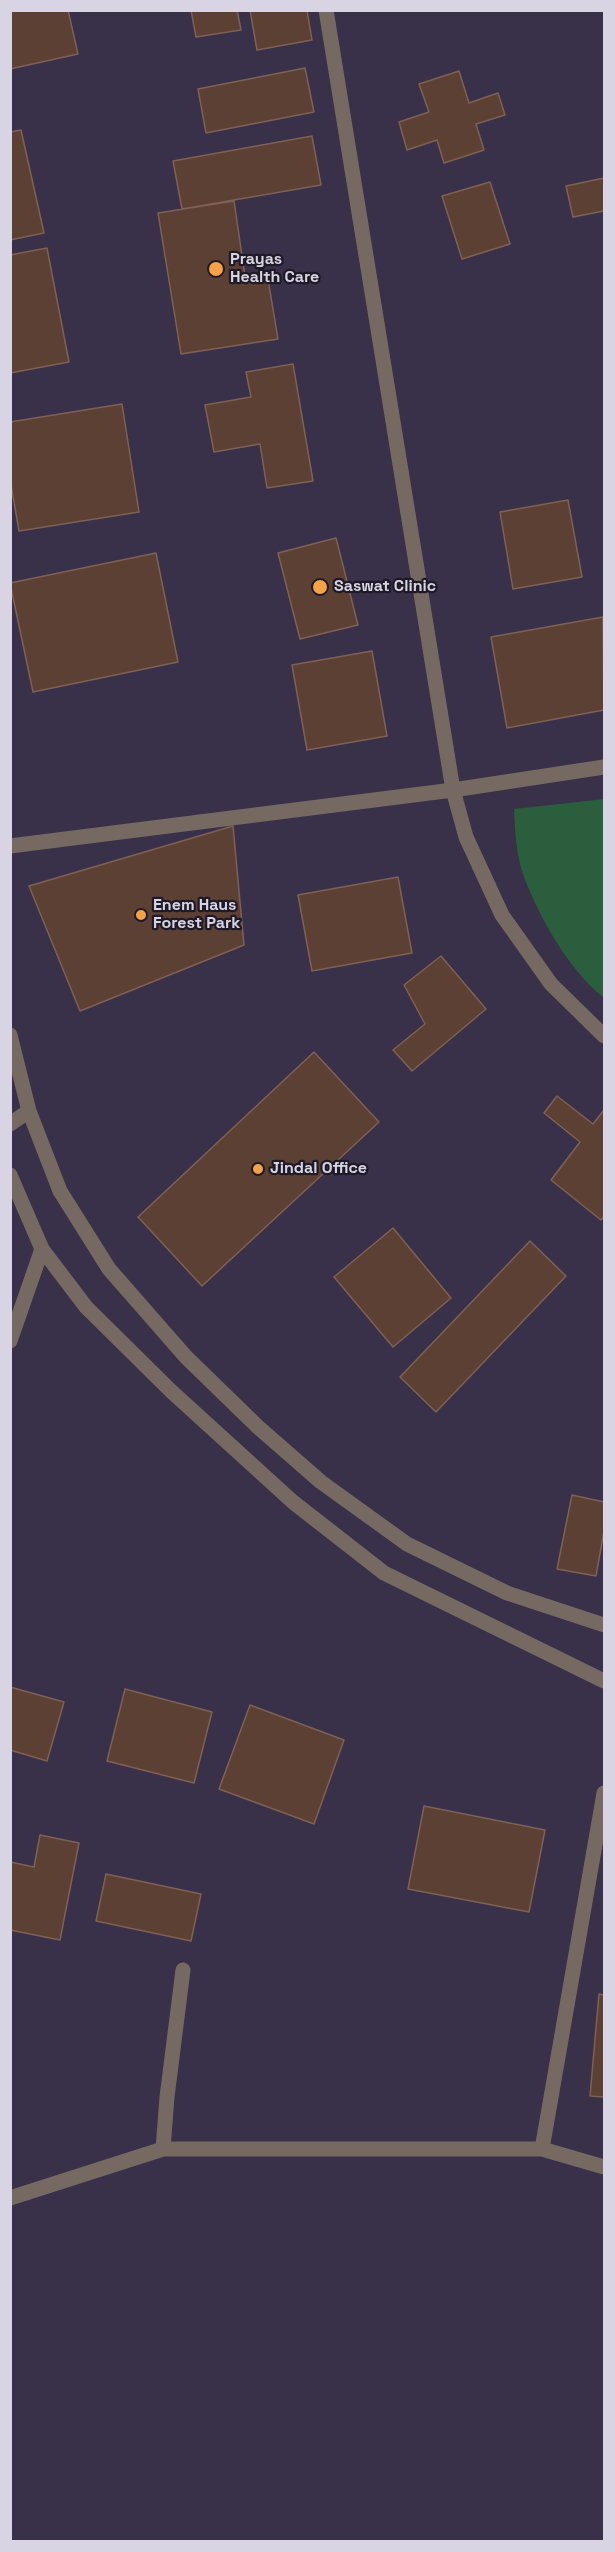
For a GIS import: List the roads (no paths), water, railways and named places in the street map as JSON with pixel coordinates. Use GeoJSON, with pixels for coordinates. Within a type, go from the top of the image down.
{"type":"FeatureCollection","features":[{"type":"Feature","properties":{"kind":"street"},"geometry":{"type":"LineString","coordinates":[[326,10],[453,790],[466,837],[502,915],[551,984],[604,1036]]}},
{"type":"Feature","properties":{"kind":"street"},"geometry":{"type":"LineString","coordinates":[[10,846],[453,790],[604,767]]}},
{"type":"Feature","properties":{"kind":"street"},"geometry":{"type":"LineString","coordinates":[[10,1035],[30,1111],[60,1191],[109,1269],[186,1357],[258,1427],[321,1482],[407,1544],[507,1593],[604,1625]]}},
{"type":"Feature","properties":{"kind":"street"},"geometry":{"type":"LineString","coordinates":[[10,1124],[30,1111]]}},
{"type":"Feature","properties":{"kind":"street"},"geometry":{"type":"LineString","coordinates":[[10,1175],[42,1249],[86,1307],[171,1391],[293,1502],[384,1573],[604,1681]]}},
{"type":"Feature","properties":{"kind":"street"},"geometry":{"type":"LineString","coordinates":[[10,1341],[42,1249]]}},
{"type":"Feature","properties":{"kind":"street"},"geometry":{"type":"LineString","coordinates":[[542,2149],[604,1793]]}},
{"type":"Feature","properties":{"kind":"street"},"geometry":{"type":"LineString","coordinates":[[163,2149],[183,1970]]}},
{"type":"Feature","properties":{"kind":"street"},"geometry":{"type":"LineString","coordinates":[[10,2198],[163,2149],[542,2149],[604,2167]]}},
{"type":"Feature","properties":{"kind":"place","name":"Prayas Health Care"},"geometry":{"type":"Point","coordinates":[216,269]}},
{"type":"Feature","properties":{"kind":"place","name":"Saswat Clinic"},"geometry":{"type":"Point","coordinates":[320,587]}},
{"type":"Feature","properties":{"kind":"place","name":"Enem Haus Forest Park"},"geometry":{"type":"Point","coordinates":[141,915]}},
{"type":"Feature","properties":{"kind":"place","name":"Jindal Office"},"geometry":{"type":"Point","coordinates":[258,1169]}}]}
